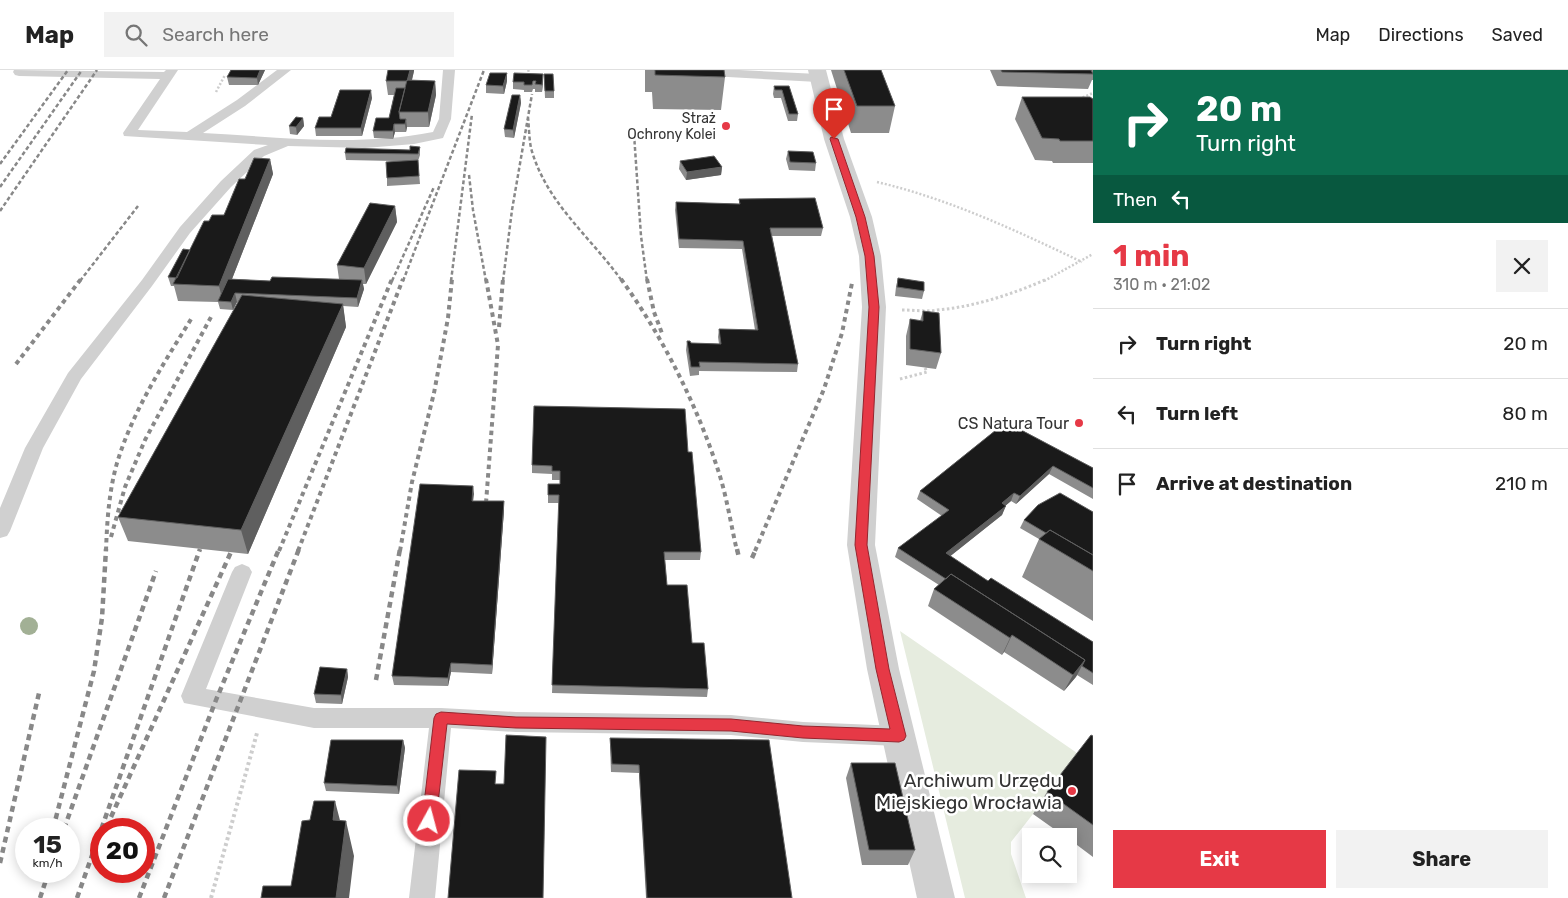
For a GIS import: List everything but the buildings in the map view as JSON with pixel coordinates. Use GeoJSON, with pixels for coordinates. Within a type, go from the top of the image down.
{"type":"FeatureCollection","features":[{"type":"Feature","properties":{"kind":"street"},"geometry":{"type":"LineString","coordinates":[[817,74],[834,139],[861,217],[870,256],[874,307],[861,545],[883,669],[936,898]]}},
{"type":"Feature","properties":{"kind":"lane"},"geometry":{"type":"LineString","coordinates":[[189,136],[248,98],[284,70]]}},
{"type":"Feature","properties":{"kind":"lane"},"geometry":{"type":"LineString","coordinates":[[170,73],[130,133],[286,142],[394,144],[438,135],[444,119],[449,70]]}},
{"type":"Feature","properties":{"kind":"lane"},"geometry":{"type":"LineString","coordinates":[[674,70],[817,74]]}},
{"type":"Feature","properties":{"kind":"lane"},"geometry":{"type":"LineString","coordinates":[[19,72],[170,73]]}},
{"type":"Feature","properties":{"kind":"lane"},"geometry":{"type":"LineString","coordinates":[[0,531],[34,448],[74,377],[185,230],[226,184],[259,153],[286,142]]}},
{"type":"Feature","properties":{"kind":"lane"},"geometry":{"type":"LineString","coordinates":[[242,572],[192,696],[314,718],[441,718],[516,722],[731,725],[803,732],[899,736]]}},
{"type":"Feature","properties":{"kind":"lane"},"geometry":{"type":"LineString","coordinates":[[422,898],[441,718]]}},
{"type":"Feature","properties":{"kind":"path"},"geometry":{"type":"LineString","coordinates":[[1078,99],[1093,92]]}},
{"type":"Feature","properties":{"kind":"path"},"geometry":{"type":"LineString","coordinates":[[849,179],[870,180],[909,188],[987,217],[1082,262]]}},
{"type":"Feature","properties":{"kind":"path"},"geometry":{"type":"LineString","coordinates":[[874,307],[894,310],[939,310],[1018,292],[1082,262],[1093,254]]}},
{"type":"Feature","properties":{"kind":"path"},"geometry":{"type":"LineString","coordinates":[[211,898],[264,708]]}},
{"type":"Feature","properties":{"kind":"shaded area"},"geometry":{"type":"Polygon","coordinates":[[[900,631],[1093,764],[1033,814],[1011,842],[1011,854],[1026,898],[965,898],[900,631]]]}},
{"type":"Feature","properties":{"kind":"railway"},"geometry":{"type":"LineString","coordinates":[[0,164],[68,70]]}},
{"type":"Feature","properties":{"kind":"railway"},"geometry":{"type":"LineString","coordinates":[[0,187],[82,70]]}},
{"type":"Feature","properties":{"kind":"railway"},"geometry":{"type":"LineString","coordinates":[[0,211],[97,70]]}},
{"type":"Feature","properties":{"kind":"railway"},"geometry":{"type":"LineString","coordinates":[[403,281],[484,70]]}},
{"type":"Feature","properties":{"kind":"railway"},"geometry":{"type":"LineString","coordinates":[[528,117],[532,94]]}},
{"type":"Feature","properties":{"kind":"railway"},"geometry":{"type":"LineString","coordinates":[[451,281],[472,114]]}},
{"type":"Feature","properties":{"kind":"railway"},"geometry":{"type":"LineString","coordinates":[[503,281],[512,210],[528,117]]}},
{"type":"Feature","properties":{"kind":"railway"},"geometry":{"type":"LineString","coordinates":[[528,117],[531,148],[547,186],[570,218],[622,281]]}},
{"type":"Feature","properties":{"kind":"railway"},"geometry":{"type":"LineString","coordinates":[[634,134],[641,236],[647,281]]}},
{"type":"Feature","properties":{"kind":"railway"},"geometry":{"type":"LineString","coordinates":[[469,175],[473,210],[486,281]]}},
{"type":"Feature","properties":{"kind":"railway"},"geometry":{"type":"LineString","coordinates":[[392,281],[434,187]]}},
{"type":"Feature","properties":{"kind":"railway"},"geometry":{"type":"LineString","coordinates":[[80,281],[138,206]]}},
{"type":"Feature","properties":{"kind":"railway"},"geometry":{"type":"LineString","coordinates":[[16,364],[81,279]]}},
{"type":"Feature","properties":{"kind":"railway"},"geometry":{"type":"LineString","coordinates":[[279,551],[392,279]]}},
{"type":"Feature","properties":{"kind":"railway"},"geometry":{"type":"LineString","coordinates":[[298,551],[403,279]]}},
{"type":"Feature","properties":{"kind":"railway"},"geometry":{"type":"LineString","coordinates":[[400,551],[412,482],[434,393],[448,318],[452,279]]}},
{"type":"Feature","properties":{"kind":"railway"},"geometry":{"type":"LineString","coordinates":[[486,279],[498,345],[486,503]]}},
{"type":"Feature","properties":{"kind":"railway"},"geometry":{"type":"LineString","coordinates":[[499,327],[503,279]]}},
{"type":"Feature","properties":{"kind":"railway"},"geometry":{"type":"LineString","coordinates":[[621,279],[665,348],[700,422],[722,482],[737,551]]}},
{"type":"Feature","properties":{"kind":"railway"},"geometry":{"type":"LineString","coordinates":[[647,279],[654,312],[663,336]]}},
{"type":"Feature","properties":{"kind":"railway"},"geometry":{"type":"LineString","coordinates":[[755,551],[824,389],[842,333],[852,283]]}},
{"type":"Feature","properties":{"kind":"railway"},"geometry":{"type":"LineString","coordinates":[[106,551],[110,495],[117,463],[124,443],[150,387],[193,316]]}},
{"type":"Feature","properties":{"kind":"railway"},"geometry":{"type":"LineString","coordinates":[[111,537],[125,487],[145,440],[211,317]]}},
{"type":"Feature","properties":{"kind":"railway"},"geometry":{"type":"LineString","coordinates":[[56,818],[94,671],[102,618],[106,549]]}},
{"type":"Feature","properties":{"kind":"railway"},"geometry":{"type":"LineString","coordinates":[[77,898],[200,549]]}},
{"type":"Feature","properties":{"kind":"railway"},"geometry":{"type":"LineString","coordinates":[[139,898],[216,700],[279,549]]}},
{"type":"Feature","properties":{"kind":"railway"},"geometry":{"type":"LineString","coordinates":[[164,898],[299,549]]}},
{"type":"Feature","properties":{"kind":"railway"},"geometry":{"type":"LineString","coordinates":[[376,680],[400,549]]}},
{"type":"Feature","properties":{"kind":"railway"},"geometry":{"type":"LineString","coordinates":[[737,549],[739,558]]}},
{"type":"Feature","properties":{"kind":"railway"},"geometry":{"type":"LineString","coordinates":[[752,558],[756,549]]}},
{"type":"Feature","properties":{"kind":"railway"},"geometry":{"type":"LineString","coordinates":[[111,817],[231,552]]}},
{"type":"Feature","properties":{"kind":"railway"},"geometry":{"type":"LineString","coordinates":[[68,818],[156,571]]}},
{"type":"Feature","properties":{"kind":"railway"},"geometry":{"type":"LineString","coordinates":[[0,863],[39,693]]}},
{"type":"Feature","properties":{"kind":"railway"},"geometry":{"type":"LineString","coordinates":[[40,898],[45,883]]}},
{"type":"Feature","properties":{"kind":"place","name":"Straż Ochrony Kolei"},"geometry":{"type":"Point","coordinates":[726,126]}},
{"type":"Feature","properties":{"kind":"place","name":"CS Natura Tour"},"geometry":{"type":"Point","coordinates":[1079,423]}},
{"type":"Feature","properties":{"kind":"place","name":"Archiwum Urzędu Miejskiego Wrocławia"},"geometry":{"type":"Point","coordinates":[1072,791]}},
{"type":"Feature","properties":{"kind":"route"},"geometry":{"type":"LineString","coordinates":[[429,821],[441,718],[516,722],[731,725],[803,732],[899,736],[883,669],[861,545],[874,307],[870,256],[861,217],[834,139]]}}]}
